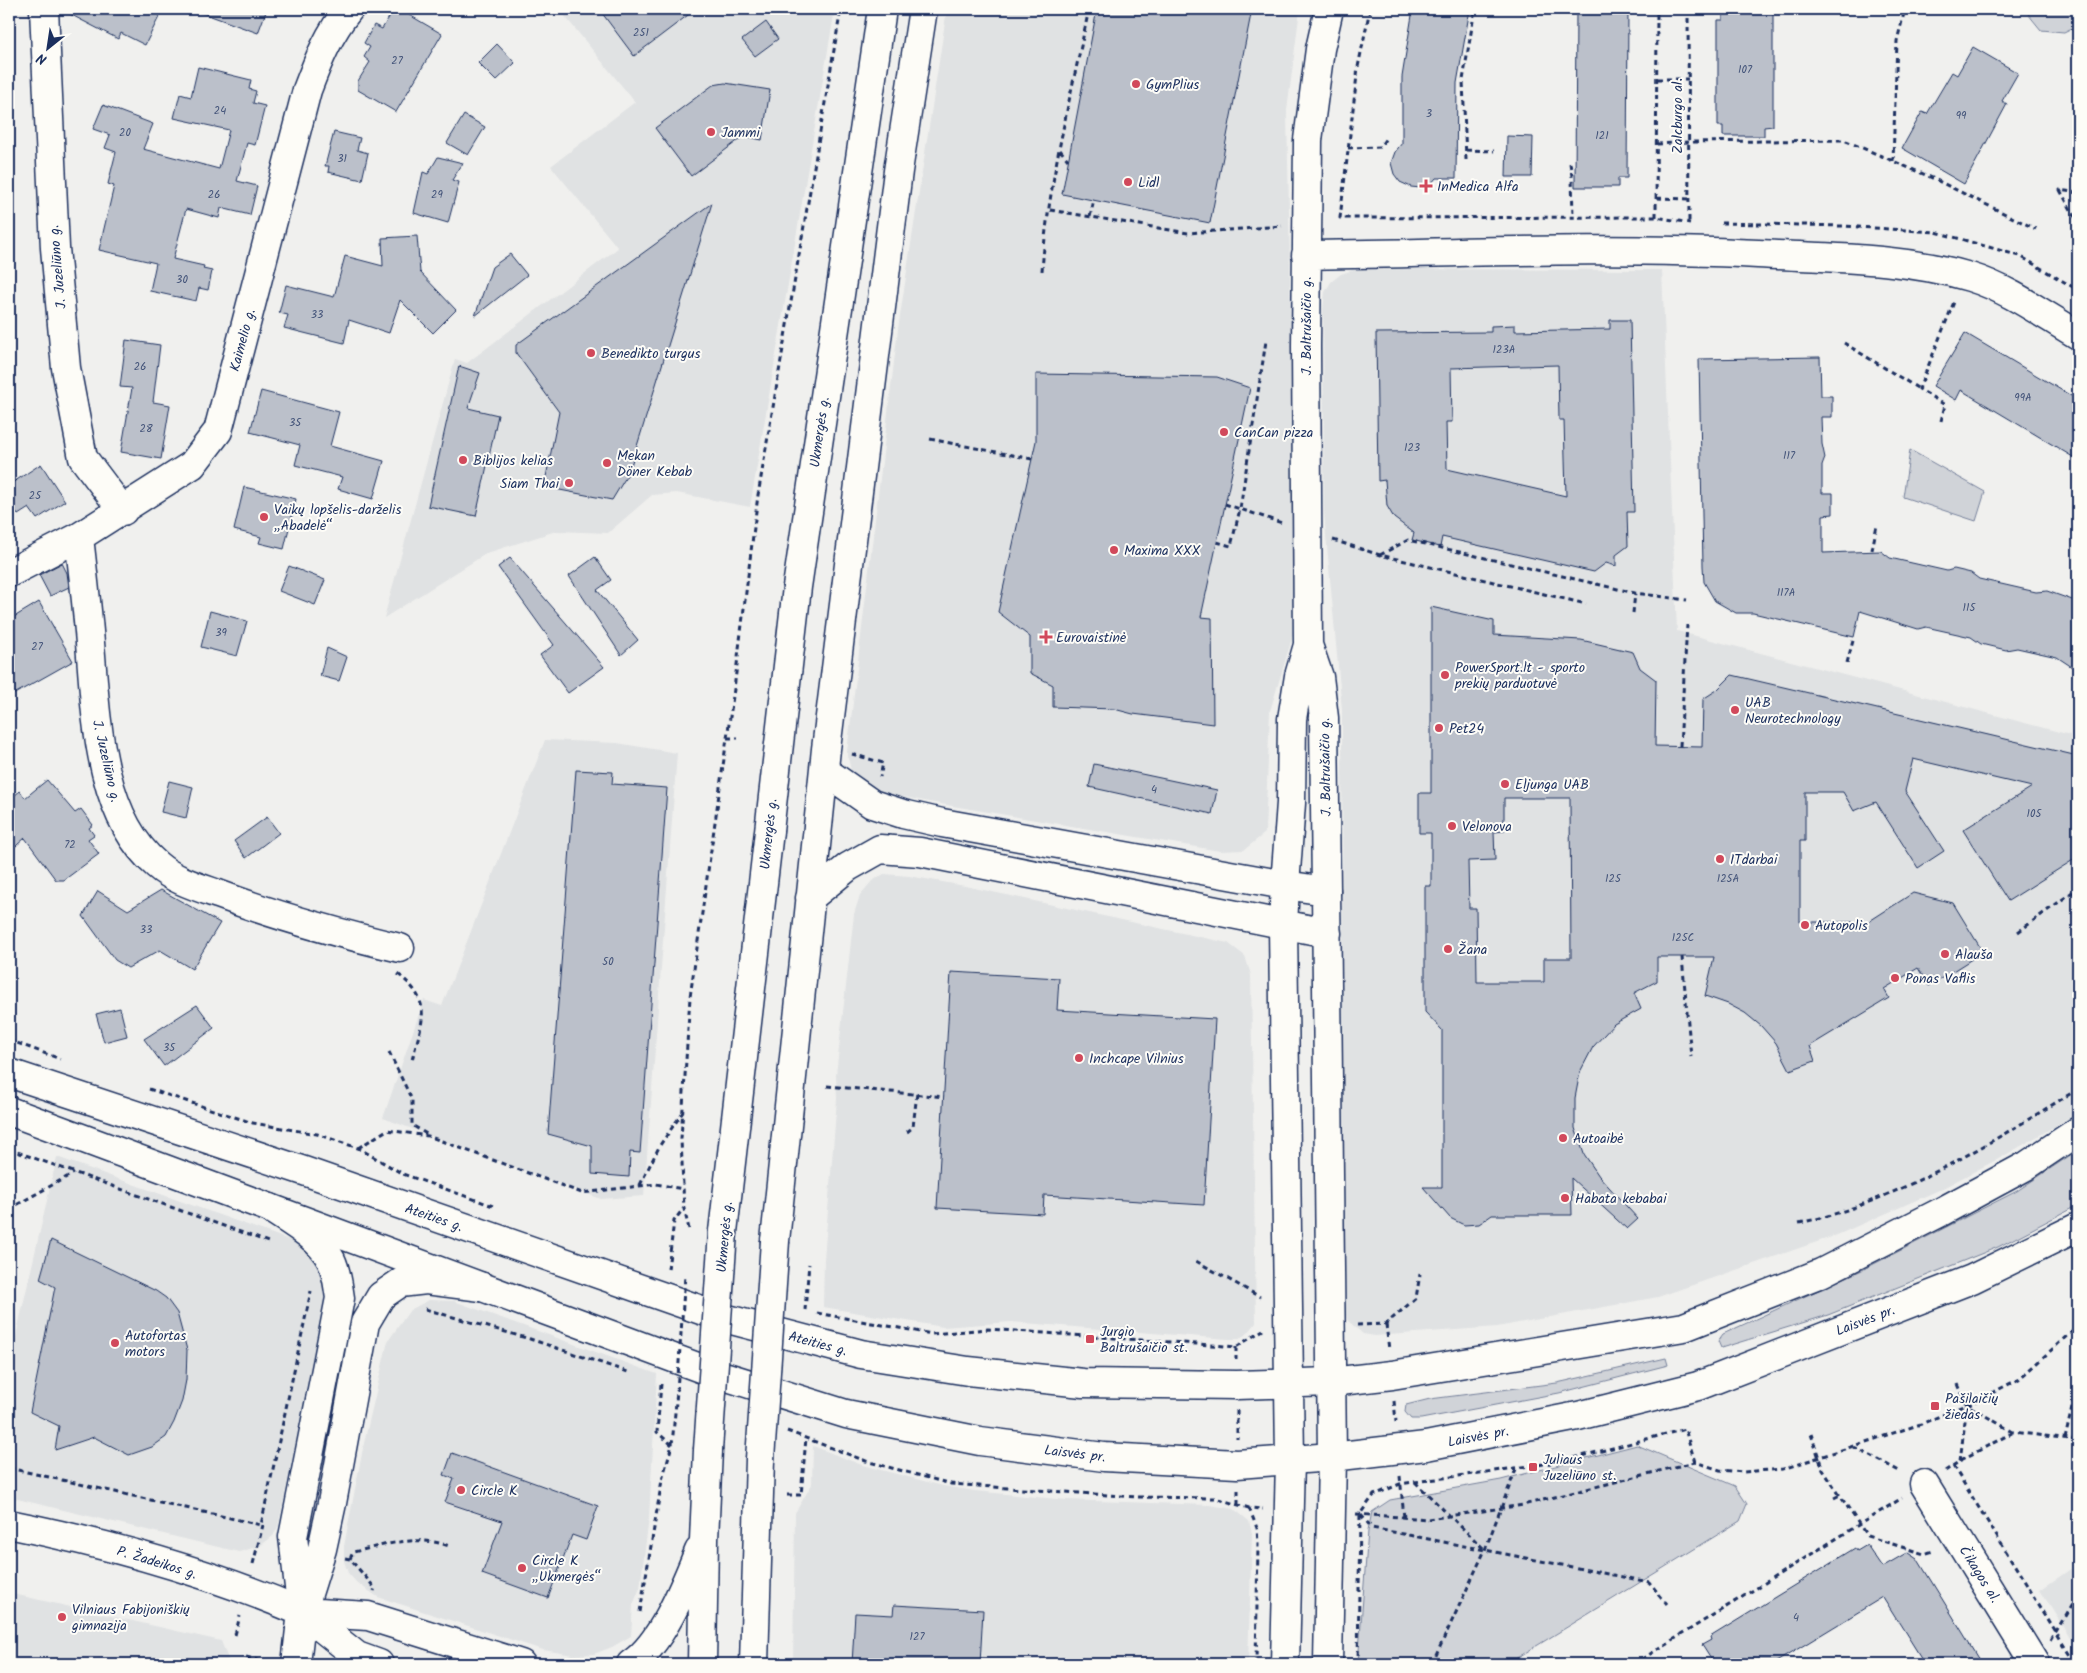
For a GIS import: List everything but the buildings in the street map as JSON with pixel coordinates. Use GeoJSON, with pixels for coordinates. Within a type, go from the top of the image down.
{"type":"FeatureCollection","features":[{"type":"Feature","properties":{"kind":"main road","name":"J. Juzeliūno g."},"geometry":{"type":"LineString","coordinates":[[44,9],[55,248],[66,368],[83,458],[123,511]]}},
{"type":"Feature","properties":{"kind":"main road","name":"Kaimelio g."},"geometry":{"type":"LineString","coordinates":[[9,573],[79,537],[123,511],[192,465],[218,431],[307,90],[333,31],[349,9]]}},
{"type":"Feature","properties":{"kind":"main road","name":"Ukmergės g."},"geometry":{"type":"LineString","coordinates":[[702,1664],[708,1450],[723,1232],[797,587],[882,9]]}},
{"type":"Feature","properties":{"kind":"main road"},"geometry":{"type":"LineString","coordinates":[[754,1664],[760,1459],[775,1241],[810,898],[898,171],[923,9]]}},
{"type":"Feature","properties":{"kind":"main road","name":"J. Baltrušaičio g."},"geometry":{"type":"LineString","coordinates":[[1285,1664],[1290,1461],[1282,926],[1290,811],[1292,719],[1298,676],[1308,645],[1309,532],[1306,255],[1308,140],[1320,49],[1329,9]]}},
{"type":"Feature","properties":{"kind":"main road"},"geometry":{"type":"LineString","coordinates":[[1306,255],[1671,249],[1842,257],[1910,264],[1972,278],[2000,290],[2078,335]]}},
{"type":"Feature","properties":{"kind":"main road","name":"J. Juzeliūno g."},"geometry":{"type":"LineString","coordinates":[[79,537],[96,711],[104,759],[114,797],[128,832],[142,851],[158,867],[184,881],[397,959]]}},
{"type":"Feature","properties":{"kind":"main road","name":"J. Baltrušaičio g."},"geometry":{"type":"LineString","coordinates":[[1308,645],[1319,677],[1324,718],[1332,1457],[1328,1664]]}},
{"type":"Feature","properties":{"kind":"main road"},"geometry":{"type":"LineString","coordinates":[[824,772],[872,804],[911,816],[1285,885],[1326,890]]}},
{"type":"Feature","properties":{"kind":"main road"},"geometry":{"type":"LineString","coordinates":[[810,898],[848,867],[880,849],[920,852],[1236,914],[1282,926],[1327,933]]}},
{"type":"Feature","properties":{"kind":"main road","name":"Ateities g."},"geometry":{"type":"LineString","coordinates":[[9,1073],[311,1173],[724,1318],[861,1354],[968,1371],[1083,1383],[1237,1385]]}},
{"type":"Feature","properties":{"kind":"main road"},"geometry":{"type":"LineString","coordinates":[[9,1111],[482,1287]]}},
{"type":"Feature","properties":{"kind":"main road"},"geometry":{"type":"LineString","coordinates":[[1237,1385],[1331,1382],[1392,1375],[1684,1326],[1830,1268],[1939,1213],[2026,1166],[2078,1132]]}},
{"type":"Feature","properties":{"kind":"main road"},"geometry":{"type":"LineString","coordinates":[[270,1208],[310,1236],[331,1260],[337,1278],[340,1298],[293,1537],[302,1612],[357,1656],[379,1664]]}},
{"type":"Feature","properties":{"kind":"main road","name":"Laisvės pr."},"geometry":{"type":"LineString","coordinates":[[482,1287],[708,1371],[846,1414],[980,1441],[1104,1457],[1237,1464],[1290,1461],[1426,1446],[1578,1416],[1698,1386],[1972,1279],[2078,1228]]}},
{"type":"Feature","properties":{"kind":"main road"},"geometry":{"type":"LineString","coordinates":[[296,1664],[302,1612],[322,1549],[365,1323],[381,1296],[400,1283],[426,1280],[482,1287]]}},
{"type":"Feature","properties":{"kind":"main road","name":"Čikagos al."},"geometry":{"type":"LineString","coordinates":[[1924,1484],[1960,1543],[2041,1656]]}},
{"type":"Feature","properties":{"kind":"main road","name":"P. Žadeikos g."},"geometry":{"type":"LineString","coordinates":[[9,1524],[72,1537],[238,1586],[302,1612]]}},
{"type":"Feature","properties":{"kind":"main road"},"geometry":{"type":"LineString","coordinates":[[631,1664],[652,1642],[672,1612],[704,1540]]}},
{"type":"Feature","properties":{"kind":"main road"},"geometry":{"type":"LineString","coordinates":[[302,1612],[368,1616],[521,1664]]}},
{"type":"Feature","properties":{"kind":"path"},"geometry":{"type":"LineString","coordinates":[[689,1229],[684,1209],[681,1140],[690,997],[727,738],[758,495],[841,9]]}},
{"type":"Feature","properties":{"kind":"path"},"geometry":{"type":"LineString","coordinates":[[1042,271],[1060,150],[1089,9]]}},
{"type":"Feature","properties":{"kind":"path"},"geometry":{"type":"LineString","coordinates":[[1370,9],[1358,67],[1340,218],[1656,217],[1696,223]]}},
{"type":"Feature","properties":{"kind":"path"},"geometry":{"type":"LineString","coordinates":[[1466,160],[1463,80],[1475,9]]}},
{"type":"Feature","properties":{"kind":"path"},"geometry":{"type":"LineString","coordinates":[[1656,217],[1657,9]]}},
{"type":"Feature","properties":{"kind":"path","name":"Zalcburgo al."},"geometry":{"type":"LineString","coordinates":[[1688,9],[1689,223]]}},
{"type":"Feature","properties":{"kind":"path"},"geometry":{"type":"LineString","coordinates":[[1893,161],[1898,41],[1905,9]]}},
{"type":"Feature","properties":{"kind":"path"},"geometry":{"type":"LineString","coordinates":[[1657,79],[1688,79]]}},
{"type":"Feature","properties":{"kind":"path"},"geometry":{"type":"LineString","coordinates":[[1348,148],[1380,147],[1386,138]]}},
{"type":"Feature","properties":{"kind":"path"},"geometry":{"type":"LineString","coordinates":[[1657,144],[1844,140],[1893,161],[2036,229]]}},
{"type":"Feature","properties":{"kind":"path"},"geometry":{"type":"LineString","coordinates":[[1060,150],[1068,160]]}},
{"type":"Feature","properties":{"kind":"path"},"geometry":{"type":"LineString","coordinates":[[1466,150],[1494,151]]}},
{"type":"Feature","properties":{"kind":"path"},"geometry":{"type":"LineString","coordinates":[[1570,164],[1573,218]]}},
{"type":"Feature","properties":{"kind":"path"},"geometry":{"type":"LineString","coordinates":[[2078,193],[2060,190],[2078,222]]}},
{"type":"Feature","properties":{"kind":"path"},"geometry":{"type":"LineString","coordinates":[[1657,198],[1688,199]]}},
{"type":"Feature","properties":{"kind":"path"},"geometry":{"type":"LineString","coordinates":[[1090,217],[1094,200]]}},
{"type":"Feature","properties":{"kind":"path"},"geometry":{"type":"LineString","coordinates":[[1050,210],[1188,233],[1290,225]]}},
{"type":"Feature","properties":{"kind":"path"},"geometry":{"type":"LineString","coordinates":[[1719,223],[1843,226]]}},
{"type":"Feature","properties":{"kind":"path"},"geometry":{"type":"LineString","coordinates":[[1919,389],[1954,302]]}},
{"type":"Feature","properties":{"kind":"path"},"geometry":{"type":"LineString","coordinates":[[1217,542],[1231,546],[1240,509],[1266,342]]}},
{"type":"Feature","properties":{"kind":"path"},"geometry":{"type":"LineString","coordinates":[[1844,343],[1945,405],[1942,422]]}},
{"type":"Feature","properties":{"kind":"path"},"geometry":{"type":"LineString","coordinates":[[930,439],[1032,459]]}},
{"type":"Feature","properties":{"kind":"path"},"geometry":{"type":"LineString","coordinates":[[1226,504],[1380,555],[1586,604]]}},
{"type":"Feature","properties":{"kind":"path"},"geometry":{"type":"LineString","coordinates":[[1872,550],[1877,525]]}},
{"type":"Feature","properties":{"kind":"path"},"geometry":{"type":"LineString","coordinates":[[1380,555],[1408,540],[1635,593],[1687,600]]}},
{"type":"Feature","properties":{"kind":"path"},"geometry":{"type":"LineString","coordinates":[[1633,613],[1635,593]]}},
{"type":"Feature","properties":{"kind":"path"},"geometry":{"type":"LineString","coordinates":[[1680,746],[1687,625]]}},
{"type":"Feature","properties":{"kind":"path"},"geometry":{"type":"LineString","coordinates":[[1847,663],[1854,637]]}},
{"type":"Feature","properties":{"kind":"path"},"geometry":{"type":"LineString","coordinates":[[727,738],[738,738]]}},
{"type":"Feature","properties":{"kind":"path"},"geometry":{"type":"LineString","coordinates":[[846,752],[883,763]]}},
{"type":"Feature","properties":{"kind":"path"},"geometry":{"type":"LineString","coordinates":[[2018,932],[2078,888]]}},
{"type":"Feature","properties":{"kind":"path"},"geometry":{"type":"LineString","coordinates":[[1682,957],[1691,1057]]}},
{"type":"Feature","properties":{"kind":"path"},"geometry":{"type":"LineString","coordinates":[[397,959],[422,1002],[424,1016],[412,1060]]}},
{"type":"Feature","properties":{"kind":"path"},"geometry":{"type":"LineString","coordinates":[[9,1040],[64,1061]]}},
{"type":"Feature","properties":{"kind":"path"},"geometry":{"type":"LineString","coordinates":[[389,1052],[412,1100],[412,1124],[428,1136]]}},
{"type":"Feature","properties":{"kind":"path"},"geometry":{"type":"LineString","coordinates":[[139,1086],[253,1123],[318,1134],[358,1148],[403,1174],[499,1208]]}},
{"type":"Feature","properties":{"kind":"path"},"geometry":{"type":"LineString","coordinates":[[827,1086],[944,1097]]}},
{"type":"Feature","properties":{"kind":"path"},"geometry":{"type":"LineString","coordinates":[[1799,1223],[1833,1216],[1915,1181],[2000,1137],[2078,1088]]}},
{"type":"Feature","properties":{"kind":"path"},"geometry":{"type":"LineString","coordinates":[[907,1132],[913,1127],[917,1093]]}},
{"type":"Feature","properties":{"kind":"path"},"geometry":{"type":"LineString","coordinates":[[640,1185],[660,1145],[683,1112]]}},
{"type":"Feature","properties":{"kind":"path"},"geometry":{"type":"LineString","coordinates":[[358,1148],[387,1130],[428,1136],[582,1193],[656,1184],[683,1189]]}},
{"type":"Feature","properties":{"kind":"path"},"geometry":{"type":"LineString","coordinates":[[9,1150],[275,1244]]}},
{"type":"Feature","properties":{"kind":"path"},"geometry":{"type":"LineString","coordinates":[[9,1209],[74,1173]]}},
{"type":"Feature","properties":{"kind":"path"},"geometry":{"type":"LineString","coordinates":[[668,1269],[674,1221],[684,1209]]}},
{"type":"Feature","properties":{"kind":"path"},"geometry":{"type":"LineString","coordinates":[[1196,1261],[1260,1297]]}},
{"type":"Feature","properties":{"kind":"path"},"geometry":{"type":"LineString","coordinates":[[805,1310],[810,1264]]}},
{"type":"Feature","properties":{"kind":"path"},"geometry":{"type":"LineString","coordinates":[[640,1616],[642,1592],[662,1480],[673,1438],[686,1275],[660,1266]]}},
{"type":"Feature","properties":{"kind":"path"},"geometry":{"type":"LineString","coordinates":[[1386,1324],[1416,1298],[1420,1274]]}},
{"type":"Feature","properties":{"kind":"path"},"geometry":{"type":"LineString","coordinates":[[9,1468],[262,1525],[311,1290]]}},
{"type":"Feature","properties":{"kind":"path"},"geometry":{"type":"LineString","coordinates":[[796,1308],[932,1334],[988,1330],[1236,1347],[1260,1330]]}},
{"type":"Feature","properties":{"kind":"path"},"geometry":{"type":"LineString","coordinates":[[1360,1514],[1428,1519],[1523,1505],[1695,1462],[1720,1470],[1743,1472],[1783,1469],[1921,1424],[1967,1405],[2018,1379],[2078,1326]]}},
{"type":"Feature","properties":{"kind":"path"},"geometry":{"type":"LineString","coordinates":[[1236,1347],[1238,1505]]}},
{"type":"Feature","properties":{"kind":"path"},"geometry":{"type":"LineString","coordinates":[[2065,1439],[2078,1381]]}},
{"type":"Feature","properties":{"kind":"path"},"geometry":{"type":"LineString","coordinates":[[661,1384],[657,1432],[672,1445]]}},
{"type":"Feature","properties":{"kind":"path"},"geometry":{"type":"LineString","coordinates":[[1958,1384],[1967,1405],[1960,1460]]}},
{"type":"Feature","properties":{"kind":"path"},"geometry":{"type":"LineString","coordinates":[[1967,1405],[2013,1432],[2078,1440]]}},
{"type":"Feature","properties":{"kind":"path"},"geometry":{"type":"LineString","coordinates":[[1358,1664],[1360,1514],[1374,1495],[1400,1484],[1559,1462],[1685,1429],[1695,1462]]}},
{"type":"Feature","properties":{"kind":"path"},"geometry":{"type":"LineString","coordinates":[[1634,1664],[1960,1460],[2013,1432]]}},
{"type":"Feature","properties":{"kind":"path"},"geometry":{"type":"LineString","coordinates":[[1811,1434],[1823,1470],[1866,1536],[1924,1554],[1960,1543]]}},
{"type":"Feature","properties":{"kind":"path"},"geometry":{"type":"LineString","coordinates":[[787,1495],[801,1495],[806,1438]]}},
{"type":"Feature","properties":{"kind":"path"},"geometry":{"type":"LineString","coordinates":[[1854,1447],[1924,1484]]}},
{"type":"Feature","properties":{"kind":"path"},"geometry":{"type":"LineString","coordinates":[[1953,1466],[2077,1664]]}},
{"type":"Feature","properties":{"kind":"path"},"geometry":{"type":"LineString","coordinates":[[1432,1664],[1485,1550],[1516,1469]]}},
{"type":"Feature","properties":{"kind":"path"},"geometry":{"type":"LineString","coordinates":[[1415,1482],[1485,1550]]}},
{"type":"Feature","properties":{"kind":"path"},"geometry":{"type":"LineString","coordinates":[[1400,1484],[1404,1518]]}},
{"type":"Feature","properties":{"kind":"path"},"geometry":{"type":"LineString","coordinates":[[1834,1498],[1840,1495]]}},
{"type":"Feature","properties":{"kind":"path"},"geometry":{"type":"LineString","coordinates":[[1248,1508],[1257,1528],[1258,1544],[1256,1664]]}},
{"type":"Feature","properties":{"kind":"path"},"geometry":{"type":"LineString","coordinates":[[1360,1514],[1372,1528],[1649,1582],[1667,1604]]}},
{"type":"Feature","properties":{"kind":"path"},"geometry":{"type":"LineString","coordinates":[[350,1559],[353,1552],[407,1540],[433,1540],[448,1546]]}},
{"type":"Feature","properties":{"kind":"path"},"geometry":{"type":"LineString","coordinates":[[2041,1656],[2078,1594]]}},
{"type":"Feature","properties":{"kind":"path"},"geometry":{"type":"LineString","coordinates":[[2077,1664],[2078,1650]]}},
{"type":"Feature","properties":{"kind":"path"},"geometry":{"type":"LineString","coordinates":[[246,1658],[272,1664]]}},
{"type":"Feature","properties":{"kind":"shaded area"},"geometry":{"type":"Polygon","coordinates":[[[559,9],[835,9],[750,507],[677,493],[652,495],[608,533],[556,531],[487,553],[384,618],[455,359],[467,363],[618,248],[551,166],[635,102],[559,9]]]}},
{"type":"Feature","properties":{"kind":"shaded area"},"geometry":{"type":"Polygon","coordinates":[[[947,9],[1300,9],[1287,111],[1297,622],[1270,711],[1265,833],[1244,850],[1220,851],[929,802],[868,790],[852,776],[847,752],[898,329],[947,9]]]}},
{"type":"Feature","properties":{"kind":"shaded area"},"geometry":{"type":"Polygon","coordinates":[[[2024,9],[2078,9],[2078,25],[2064,32],[2041,30],[2024,9]]]}},
{"type":"Feature","properties":{"kind":"shaded area"},"geometry":{"type":"Polygon","coordinates":[[[1356,269],[1662,270],[1677,631],[2078,737],[2078,1113],[2002,1157],[1937,1191],[1837,1235],[1658,1297],[1497,1327],[1375,1336],[1363,1334],[1347,1320],[1343,1305],[1342,710],[1324,513],[1323,309],[1325,292],[1331,282],[1341,274],[1356,269]]]}},
{"type":"Feature","properties":{"kind":"shaded area"},"geometry":{"type":"Polygon","coordinates":[[[1910,450],[1985,492],[1976,521],[1903,497],[1910,450]]]}},
{"type":"Feature","properties":{"kind":"shaded area"},"geometry":{"type":"Polygon","coordinates":[[[545,740],[617,743],[677,753],[644,1196],[601,1199],[383,1118],[424,1000],[442,1006],[545,740]]]}},
{"type":"Feature","properties":{"kind":"shaded area"},"geometry":{"type":"Polygon","coordinates":[[[884,874],[909,876],[965,886],[1228,943],[1245,956],[1251,975],[1256,1323],[1248,1333],[1238,1339],[1228,1339],[1011,1322],[943,1327],[823,1307],[824,1259],[837,1099],[836,1075],[854,914],[860,895],[872,881],[884,874]]]}},
{"type":"Feature","properties":{"kind":"shaded area"},"geometry":{"type":"Polygon","coordinates":[[[2078,1150],[2078,1205],[1998,1247],[1828,1315],[1721,1348],[1718,1341],[1723,1334],[1862,1270],[2017,1191],[2078,1150]]]}},
{"type":"Feature","properties":{"kind":"shaded area"},"geometry":{"type":"Polygon","coordinates":[[[57,1157],[295,1242],[305,1248],[322,1268],[328,1293],[278,1527],[273,1536],[260,1546],[239,1552],[9,1497],[9,1366],[57,1157]]]}},
{"type":"Feature","properties":{"kind":"shaded area"},"geometry":{"type":"Polygon","coordinates":[[[429,1300],[454,1301],[657,1374],[649,1518],[640,1588],[633,1605],[631,1636],[612,1647],[594,1654],[573,1655],[543,1650],[378,1597],[357,1583],[348,1573],[344,1561],[344,1546],[364,1443],[388,1341],[410,1310],[429,1300]]]}},
{"type":"Feature","properties":{"kind":"shaded area"},"geometry":{"type":"Polygon","coordinates":[[[1666,1358],[1668,1365],[1559,1393],[1421,1419],[1411,1419],[1405,1412],[1406,1405],[1430,1399],[1557,1383],[1666,1358]]]}},
{"type":"Feature","properties":{"kind":"shaded area"},"geometry":{"type":"Polygon","coordinates":[[[1637,1445],[1735,1486],[1747,1504],[1740,1521],[1507,1664],[1358,1664],[1368,1531],[1372,1512],[1390,1500],[1501,1480],[1637,1445]]]}},
{"type":"Feature","properties":{"kind":"shaded area"},"geometry":{"type":"Polygon","coordinates":[[[813,1446],[862,1465],[943,1486],[975,1491],[1067,1500],[1209,1505],[1234,1509],[1249,1521],[1252,1533],[1248,1664],[793,1664],[795,1513],[812,1484],[813,1446]]]}},
{"type":"Feature","properties":{"kind":"shaded area"},"geometry":{"type":"Polygon","coordinates":[[[2078,1564],[2078,1651],[2040,1590],[2078,1564]]]}},
{"type":"Feature","properties":{"kind":"shaded area","name":"Vilniaus Fabijoniškių gimnazija"},"geometry":{"type":"Polygon","coordinates":[[[9,1593],[221,1641],[230,1664],[9,1664],[9,1593]]]}},
{"type":"Feature","properties":{"kind":"place","name":"GymPlius"},"geometry":{"type":"Point","coordinates":[1136,84]}},
{"type":"Feature","properties":{"kind":"place","name":"Jammi"},"geometry":{"type":"Point","coordinates":[711,132]}},
{"type":"Feature","properties":{"kind":"place","name":"Lidl"},"geometry":{"type":"Point","coordinates":[1128,182]}},
{"type":"Feature","properties":{"kind":"place","name":"InMedica Alfa"},"geometry":{"type":"Point","coordinates":[1426,186]}},
{"type":"Feature","properties":{"kind":"place","name":"Benedikto turgus"},"geometry":{"type":"Point","coordinates":[591,353]}},
{"type":"Feature","properties":{"kind":"place","name":"CanCan pizza"},"geometry":{"type":"Point","coordinates":[1224,432]}},
{"type":"Feature","properties":{"kind":"place","name":"Biblijos kelias"},"geometry":{"type":"Point","coordinates":[463,460]}},
{"type":"Feature","properties":{"kind":"place","name":"Mekan Döner Kebab"},"geometry":{"type":"Point","coordinates":[607,463]}},
{"type":"Feature","properties":{"kind":"place","name":"Siam Thai"},"geometry":{"type":"Point","coordinates":[569,483]}},
{"type":"Feature","properties":{"kind":"place","name":"Vaikų lopšelis-darželis „Abadelė“"},"geometry":{"type":"Point","coordinates":[264,517]}},
{"type":"Feature","properties":{"kind":"place","name":"Maxima XXX"},"geometry":{"type":"Point","coordinates":[1114,550]}},
{"type":"Feature","properties":{"kind":"place","name":"Eurovaistinė"},"geometry":{"type":"Point","coordinates":[1046,637]}},
{"type":"Feature","properties":{"kind":"place","name":"PowerSport.lt - sporto prekių parduotuvė"},"geometry":{"type":"Point","coordinates":[1445,675]}},
{"type":"Feature","properties":{"kind":"place","name":"UAB Neurotechnology"},"geometry":{"type":"Point","coordinates":[1735,710]}},
{"type":"Feature","properties":{"kind":"place","name":"Pet24"},"geometry":{"type":"Point","coordinates":[1439,728]}},
{"type":"Feature","properties":{"kind":"place","name":"Eljunga UAB"},"geometry":{"type":"Point","coordinates":[1505,784]}},
{"type":"Feature","properties":{"kind":"place","name":"Velonova"},"geometry":{"type":"Point","coordinates":[1452,826]}},
{"type":"Feature","properties":{"kind":"place","name":"ITdarbai"},"geometry":{"type":"Point","coordinates":[1720,859]}},
{"type":"Feature","properties":{"kind":"place","name":"Autopolis"},"geometry":{"type":"Point","coordinates":[1805,925]}},
{"type":"Feature","properties":{"kind":"place","name":"Žana"},"geometry":{"type":"Point","coordinates":[1448,949]}},
{"type":"Feature","properties":{"kind":"place","name":"Alauša"},"geometry":{"type":"Point","coordinates":[1945,954]}},
{"type":"Feature","properties":{"kind":"place","name":"Ponas Vaflis"},"geometry":{"type":"Point","coordinates":[1895,978]}},
{"type":"Feature","properties":{"kind":"place","name":"Inchcape Vilnius"},"geometry":{"type":"Point","coordinates":[1079,1058]}},
{"type":"Feature","properties":{"kind":"place","name":"Autoaibė"},"geometry":{"type":"Point","coordinates":[1563,1138]}},
{"type":"Feature","properties":{"kind":"place","name":"Habata kebabai"},"geometry":{"type":"Point","coordinates":[1565,1198]}},
{"type":"Feature","properties":{"kind":"place","name":"Jurgio Baltrušaičio st."},"geometry":{"type":"Point","coordinates":[1090,1339]}},
{"type":"Feature","properties":{"kind":"place","name":"Autofortas motors"},"geometry":{"type":"Point","coordinates":[115,1343]}},
{"type":"Feature","properties":{"kind":"place","name":"Pašilaičių žiedas"},"geometry":{"type":"Point","coordinates":[1935,1406]}},
{"type":"Feature","properties":{"kind":"place","name":"Juliaus Juzeliūno st."},"geometry":{"type":"Point","coordinates":[1533,1467]}},
{"type":"Feature","properties":{"kind":"place","name":"Circle K"},"geometry":{"type":"Point","coordinates":[461,1490]}},
{"type":"Feature","properties":{"kind":"place","name":"Circle K „Ukmergės“"},"geometry":{"type":"Point","coordinates":[522,1568]}},
{"type":"Feature","properties":{"kind":"place","name":"Vilniaus Fabijoniškių gimnazija"},"geometry":{"type":"Point","coordinates":[62,1617]}}]}
